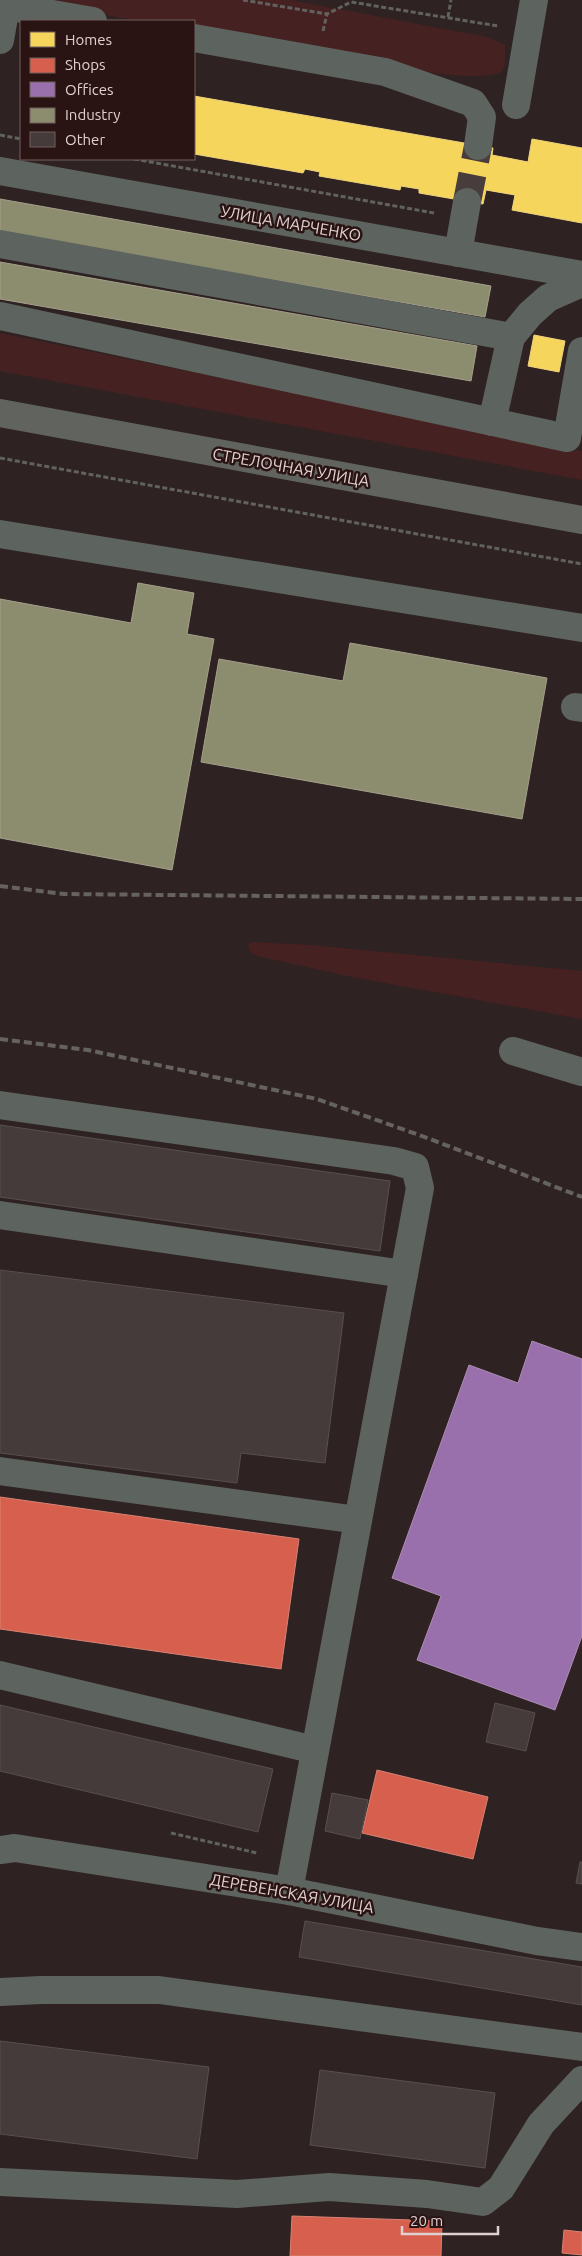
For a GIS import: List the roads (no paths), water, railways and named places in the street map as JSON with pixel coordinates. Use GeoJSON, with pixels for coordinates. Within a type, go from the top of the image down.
{"type":"FeatureCollection","features":[{"type":"Feature","properties":{"kind":"main road","name":"СТРЕЛОЧНАЯ УЛИЦА"},"geometry":{"type":"LineString","coordinates":[[0,413],[582,520]]}},
{"type":"Feature","properties":{"kind":"lane"},"geometry":{"type":"LineString","coordinates":[[516,105],[534,0]]}},
{"type":"Feature","properties":{"kind":"lane"},"geometry":{"type":"LineString","coordinates":[[0,40],[12,4],[88,20]]}},
{"type":"Feature","properties":{"kind":"lane"},"geometry":{"type":"LineString","coordinates":[[195,38],[385,72],[473,103],[482,117],[478,146]]}},
{"type":"Feature","properties":{"kind":"lane","name":"УЛИЦА МАРЧЕНКО"},"geometry":{"type":"LineString","coordinates":[[0,171],[582,275]]}},
{"type":"Feature","properties":{"kind":"lane"},"geometry":{"type":"LineString","coordinates":[[458,253],[466,210]]}},
{"type":"Feature","properties":{"kind":"lane"},"geometry":{"type":"LineString","coordinates":[[0,244],[511,337]]}},
{"type":"Feature","properties":{"kind":"lane"},"geometry":{"type":"LineString","coordinates":[[492,422],[511,337],[530,314],[548,298],[582,283]]}},
{"type":"Feature","properties":{"kind":"lane"},"geometry":{"type":"LineString","coordinates":[[0,316],[567,438],[582,351]]}},
{"type":"Feature","properties":{"kind":"lane"},"geometry":{"type":"LineString","coordinates":[[0,534],[582,628]]}},
{"type":"Feature","properties":{"kind":"lane"},"geometry":{"type":"LineString","coordinates":[[513,1051],[582,1072]]}},
{"type":"Feature","properties":{"kind":"lane"},"geometry":{"type":"LineString","coordinates":[[0,1105],[394,1162],[415,1167],[420,1188],[289,1891]]}},
{"type":"Feature","properties":{"kind":"lane"},"geometry":{"type":"LineString","coordinates":[[0,1215],[404,1274]]}},
{"type":"Feature","properties":{"kind":"lane"},"geometry":{"type":"LineString","coordinates":[[0,1471],[358,1520]]}},
{"type":"Feature","properties":{"kind":"lane"},"geometry":{"type":"LineString","coordinates":[[0,1675],[315,1750]]}},
{"type":"Feature","properties":{"kind":"lane","name":"ДЕРЕВЕНСКАЯ УЛИЦА"},"geometry":{"type":"LineString","coordinates":[[0,1850],[15,1848],[289,1891],[537,1940],[582,1947]]}},
{"type":"Feature","properties":{"kind":"lane"},"geometry":{"type":"LineString","coordinates":[[0,1992],[159,1990],[582,2047]]}},
{"type":"Feature","properties":{"kind":"lane"},"geometry":{"type":"LineString","coordinates":[[0,2182],[237,2194],[329,2186],[427,2194],[482,2202],[501,2188],[541,2124],[582,2080]]}},
{"type":"Feature","properties":{"kind":"tunnel"},"geometry":{"type":"LineString","coordinates":[[467,202],[478,146]]}},
{"type":"Feature","properties":{"kind":"railway"},"geometry":{"type":"LineString","coordinates":[[0,886],[64,894],[582,899]]}},
{"type":"Feature","properties":{"kind":"railway"},"geometry":{"type":"LineString","coordinates":[[0,1039],[88,1050],[317,1099],[422,1136],[582,1197]]}}]}
